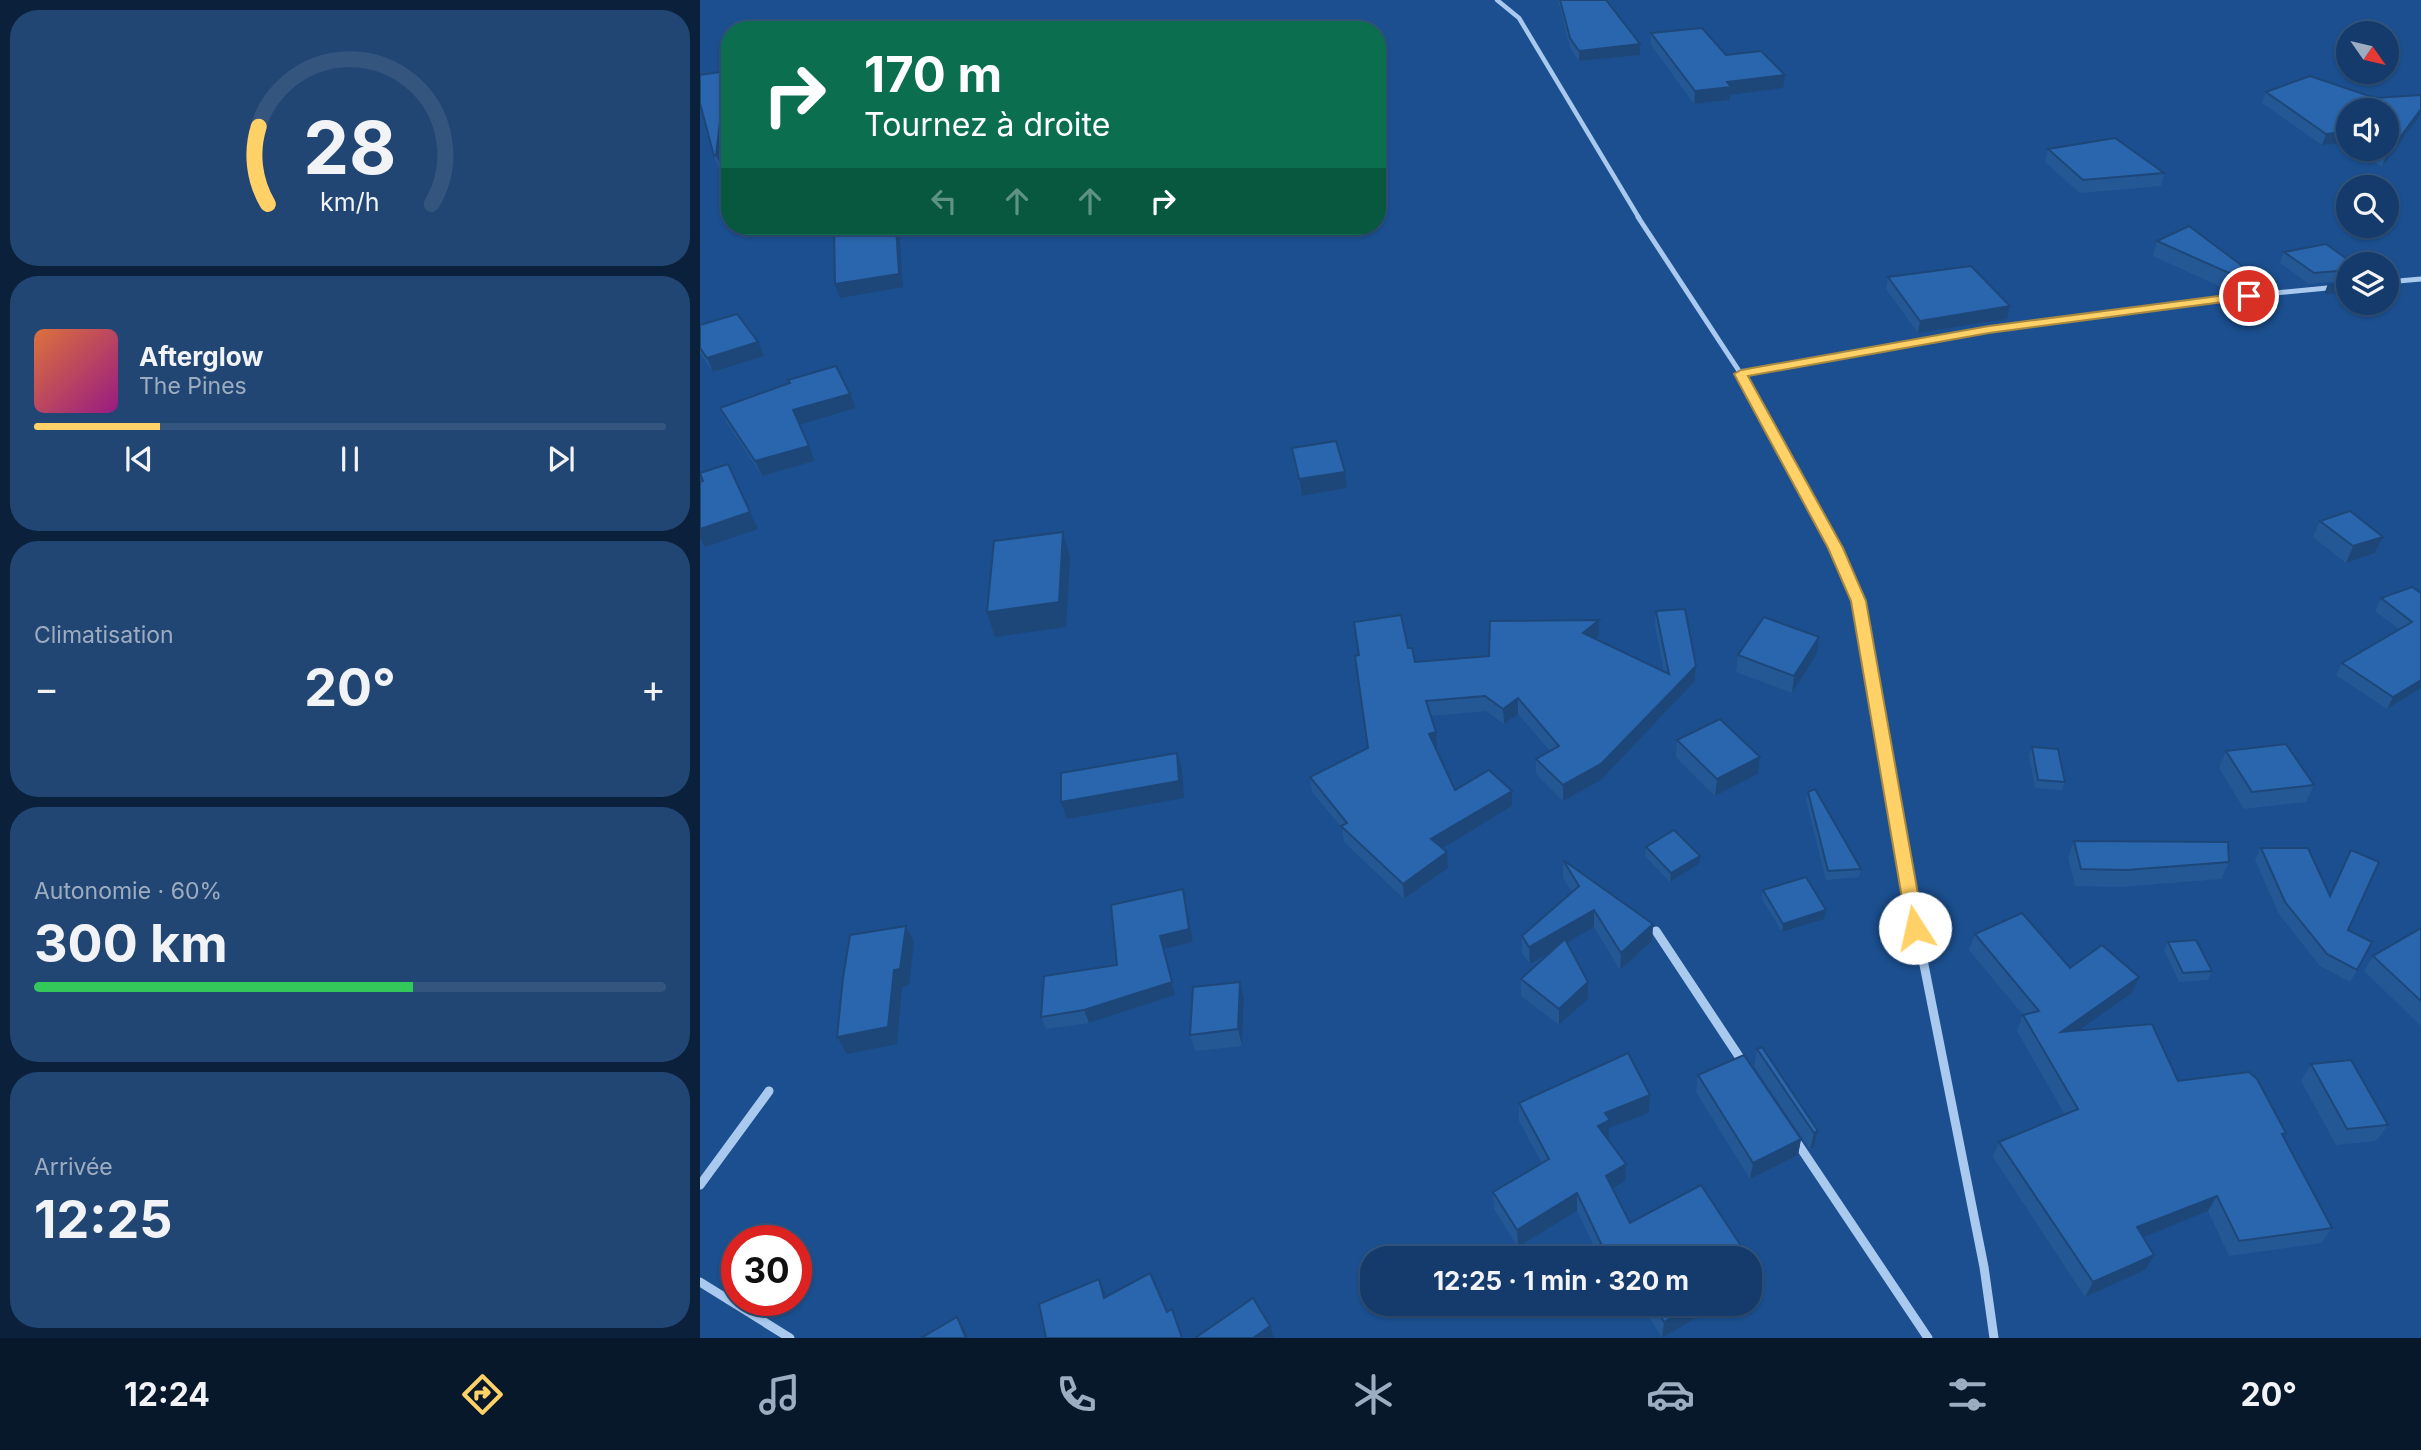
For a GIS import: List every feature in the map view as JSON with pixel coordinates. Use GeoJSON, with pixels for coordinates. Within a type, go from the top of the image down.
{"type":"FeatureCollection","features":[{"type":"Feature","properties":{"kind":"street"},"geometry":{"type":"LineString","coordinates":[[1497,0],[1520,18],[1615,182],[1741,374],[1835,548],[1858,601],[1919,953],[1984,1267],[1994,1338]]}},
{"type":"Feature","properties":{"kind":"street"},"geometry":{"type":"LineString","coordinates":[[2399,281],[2421,279]]}},
{"type":"Feature","properties":{"kind":"street"},"geometry":{"type":"LineString","coordinates":[[1741,374],[1989,329],[2224,298],[2336,287]]}},
{"type":"Feature","properties":{"kind":"street"},"geometry":{"type":"LineString","coordinates":[[1656,931],[1749,1071]]}},
{"type":"Feature","properties":{"kind":"street"},"geometry":{"type":"LineString","coordinates":[[700,1185],[769,1091]]}},
{"type":"Feature","properties":{"kind":"street"},"geometry":{"type":"LineString","coordinates":[[1788,1129],[1928,1338]]}},
{"type":"Feature","properties":{"kind":"street"},"geometry":{"type":"LineString","coordinates":[[700,1282],[790,1338]]}},
{"type":"Feature","properties":{"kind":"building"},"geometry":{"type":"Polygon","coordinates":[[[1560,0],[1606,0],[1640,44],[1579,51],[1570,38],[1560,0]]]}},
{"type":"Feature","properties":{"kind":"building"},"geometry":{"type":"Polygon","coordinates":[[[1702,28],[1726,55],[1761,51],[1785,75],[1727,82],[1731,87],[1695,91],[1651,33],[1702,28]]]}},
{"type":"Feature","properties":{"kind":"building"},"geometry":{"type":"Polygon","coordinates":[[[721,72],[721,113],[714,156],[700,103],[700,75],[721,72]]]}},
{"type":"Feature","properties":{"kind":"building"},"geometry":{"type":"Polygon","coordinates":[[[2310,76],[2375,98],[2336,98],[2336,133],[2326,134],[2266,92],[2310,76]]]}},
{"type":"Feature","properties":{"kind":"building"},"geometry":{"type":"Polygon","coordinates":[[[2421,95],[2421,109],[2399,139],[2399,98],[2375,98],[2421,95]]]}},
{"type":"Feature","properties":{"kind":"building"},"geometry":{"type":"Polygon","coordinates":[[[2115,138],[2164,173],[2083,180],[2048,149],[2115,138]]]}},
{"type":"Feature","properties":{"kind":"building"},"geometry":{"type":"Polygon","coordinates":[[[2189,226],[2245,268],[2238,277],[2157,241],[2189,226]]]}},
{"type":"Feature","properties":{"kind":"building"},"geometry":{"type":"Polygon","coordinates":[[[834,235],[897,235],[899,274],[835,284],[834,235]]]}},
{"type":"Feature","properties":{"kind":"building"},"geometry":{"type":"Polygon","coordinates":[[[2326,244],[2337,252],[2336,271],[2314,273],[2284,252],[2326,244]]]}},
{"type":"Feature","properties":{"kind":"building"},"geometry":{"type":"Polygon","coordinates":[[[1971,266],[2010,306],[1920,321],[1888,277],[1971,266]]]}},
{"type":"Feature","properties":{"kind":"building"},"geometry":{"type":"Polygon","coordinates":[[[737,314],[758,342],[707,358],[700,348],[700,325],[737,314]]]}},
{"type":"Feature","properties":{"kind":"building"},"geometry":{"type":"Polygon","coordinates":[[[836,366],[850,394],[793,410],[809,446],[755,461],[720,408],[790,383],[788,380],[836,366]]]}},
{"type":"Feature","properties":{"kind":"building"},"geometry":{"type":"Polygon","coordinates":[[[1336,441],[1345,472],[1299,479],[1292,448],[1336,441]]]}},
{"type":"Feature","properties":{"kind":"building"},"geometry":{"type":"Polygon","coordinates":[[[728,464],[750,512],[700,529],[700,482],[703,481],[700,473],[728,464]]]}},
{"type":"Feature","properties":{"kind":"building"},"geometry":{"type":"Polygon","coordinates":[[[2350,511],[2383,537],[2353,546],[2320,521],[2350,511]]]}},
{"type":"Feature","properties":{"kind":"building"},"geometry":{"type":"Polygon","coordinates":[[[1063,532],[1059,602],[987,612],[994,541],[1063,532]]]}},
{"type":"Feature","properties":{"kind":"building"},"geometry":{"type":"Polygon","coordinates":[[[2412,587],[2421,593],[2421,680],[2393,697],[2342,663],[2412,622],[2381,598],[2412,587]]]}},
{"type":"Feature","properties":{"kind":"building"},"geometry":{"type":"Polygon","coordinates":[[[1685,609],[1696,666],[1601,764],[1563,785],[1536,759],[1559,746],[1518,698],[1503,709],[1485,696],[1426,701],[1436,732],[1429,734],[1455,790],[1489,770],[1512,791],[1431,839],[1447,852],[1403,884],[1341,826],[1347,823],[1310,777],[1368,748],[1355,656],[1359,655],[1354,622],[1401,615],[1408,648],[1412,648],[1415,662],[1489,656],[1490,621],[1599,620],[1583,633],[1669,674],[1656,611],[1685,609]]]}},
{"type":"Feature","properties":{"kind":"building"},"geometry":{"type":"Polygon","coordinates":[[[1764,617],[1819,637],[1794,676],[1738,655],[1764,617]]]}},
{"type":"Feature","properties":{"kind":"building"},"geometry":{"type":"Polygon","coordinates":[[[1720,719],[1760,757],[1717,779],[1677,740],[1720,719]]]}},
{"type":"Feature","properties":{"kind":"building"},"geometry":{"type":"Polygon","coordinates":[[[2286,744],[2314,785],[2252,792],[2226,751],[2286,744]]]}},
{"type":"Feature","properties":{"kind":"building"},"geometry":{"type":"Polygon","coordinates":[[[2032,747],[2058,749],[2065,782],[2038,780],[2032,747]]]}},
{"type":"Feature","properties":{"kind":"building"},"geometry":{"type":"Polygon","coordinates":[[[1177,753],[1179,781],[1061,802],[1061,773],[1177,753]]]}},
{"type":"Feature","properties":{"kind":"building"},"geometry":{"type":"Polygon","coordinates":[[[1815,789],[1861,869],[1828,871],[1808,792],[1815,789]]]}},
{"type":"Feature","properties":{"kind":"building"},"geometry":{"type":"Polygon","coordinates":[[[1674,830],[1700,856],[1671,873],[1646,847],[1674,830]]]}},
{"type":"Feature","properties":{"kind":"building"},"geometry":{"type":"Polygon","coordinates":[[[2074,841],[2228,842],[2229,862],[2127,870],[2081,869],[2074,841]]]}},
{"type":"Feature","properties":{"kind":"building"},"geometry":{"type":"Polygon","coordinates":[[[2261,848],[2308,848],[2330,896],[2351,850],[2379,862],[2348,930],[2372,942],[2357,970],[2327,954],[2285,902],[2261,848]]]}},
{"type":"Feature","properties":{"kind":"building"},"geometry":{"type":"Polygon","coordinates":[[[1563,860],[1653,924],[1621,953],[1594,910],[1529,947],[1522,936],[1579,886],[1563,860]]]}},
{"type":"Feature","properties":{"kind":"building"},"geometry":{"type":"Polygon","coordinates":[[[1806,877],[1826,910],[1783,924],[1763,890],[1806,877]]]}},
{"type":"Feature","properties":{"kind":"building"},"geometry":{"type":"Polygon","coordinates":[[[1183,889],[1189,929],[1160,936],[1172,982],[1084,1010],[1041,1017],[1044,976],[1117,965],[1111,905],[1183,889]]]}},
{"type":"Feature","properties":{"kind":"building"},"geometry":{"type":"Polygon","coordinates":[[[2022,913],[2070,968],[2102,945],[2139,977],[2061,1032],[2152,1024],[2178,1081],[2249,1072],[2257,1079],[2286,1133],[2282,1134],[2332,1228],[2239,1241],[2217,1196],[2137,1227],[2154,1255],[2093,1282],[1999,1142],[2078,1109],[2023,1015],[2039,1011],[1975,934],[2022,913]]]}},
{"type":"Feature","properties":{"kind":"building"},"geometry":{"type":"Polygon","coordinates":[[[906,926],[900,969],[894,970],[888,1027],[837,1037],[850,935],[906,926]]]}},
{"type":"Feature","properties":{"kind":"building"},"geometry":{"type":"Polygon","coordinates":[[[2421,928],[2421,1001],[2373,956],[2421,928]]]}},
{"type":"Feature","properties":{"kind":"building"},"geometry":{"type":"Polygon","coordinates":[[[1565,939],[1588,982],[1559,1009],[1521,979],[1565,939]]]}},
{"type":"Feature","properties":{"kind":"building"},"geometry":{"type":"Polygon","coordinates":[[[2196,940],[2212,971],[2183,973],[2168,942],[2196,940]]]}},
{"type":"Feature","properties":{"kind":"building"},"geometry":{"type":"Polygon","coordinates":[[[1240,982],[1238,1029],[1190,1035],[1193,987],[1240,982]]]}},
{"type":"Feature","properties":{"kind":"building"},"geometry":{"type":"Polygon","coordinates":[[[1762,1047],[1818,1131],[1814,1133],[1757,1049],[1762,1047]]]}},
{"type":"Feature","properties":{"kind":"building"},"geometry":{"type":"Polygon","coordinates":[[[1628,1053],[1650,1095],[1605,1113],[1610,1120],[1598,1126],[1626,1164],[1606,1176],[1630,1223],[1701,1185],[1741,1246],[1602,1246],[1577,1193],[1517,1230],[1493,1192],[1549,1159],[1519,1103],[1628,1053]]]}},
{"type":"Feature","properties":{"kind":"building"},"geometry":{"type":"Polygon","coordinates":[[[1744,1055],[1801,1139],[1753,1163],[1698,1075],[1744,1055]]]}},
{"type":"Feature","properties":{"kind":"building"},"geometry":{"type":"Polygon","coordinates":[[[2351,1060],[2388,1125],[2347,1129],[2311,1064],[2351,1060]]]}},
{"type":"Feature","properties":{"kind":"building"},"geometry":{"type":"Polygon","coordinates":[[[1150,1273],[1167,1312],[1172,1309],[1182,1338],[1046,1338],[1039,1304],[1099,1279],[1104,1298],[1150,1273]]]}},
{"type":"Feature","properties":{"kind":"building"},"geometry":{"type":"Polygon","coordinates":[[[1253,1298],[1270,1326],[1253,1338],[1195,1338],[1253,1298]]]}},
{"type":"Feature","properties":{"kind":"building"},"geometry":{"type":"Polygon","coordinates":[[[1660,1316],[1674,1316],[1664,1322],[1660,1316]]]}},
{"type":"Feature","properties":{"kind":"building"},"geometry":{"type":"Polygon","coordinates":[[[957,1317],[966,1338],[921,1338],[957,1317]]]}},
{"type":"Feature","properties":{"kind":"route"},"geometry":{"type":"LineString","coordinates":[[1915,928],[1858,601],[1835,548],[1777,436],[1741,374],[1989,329],[2249,296]]}}]}
